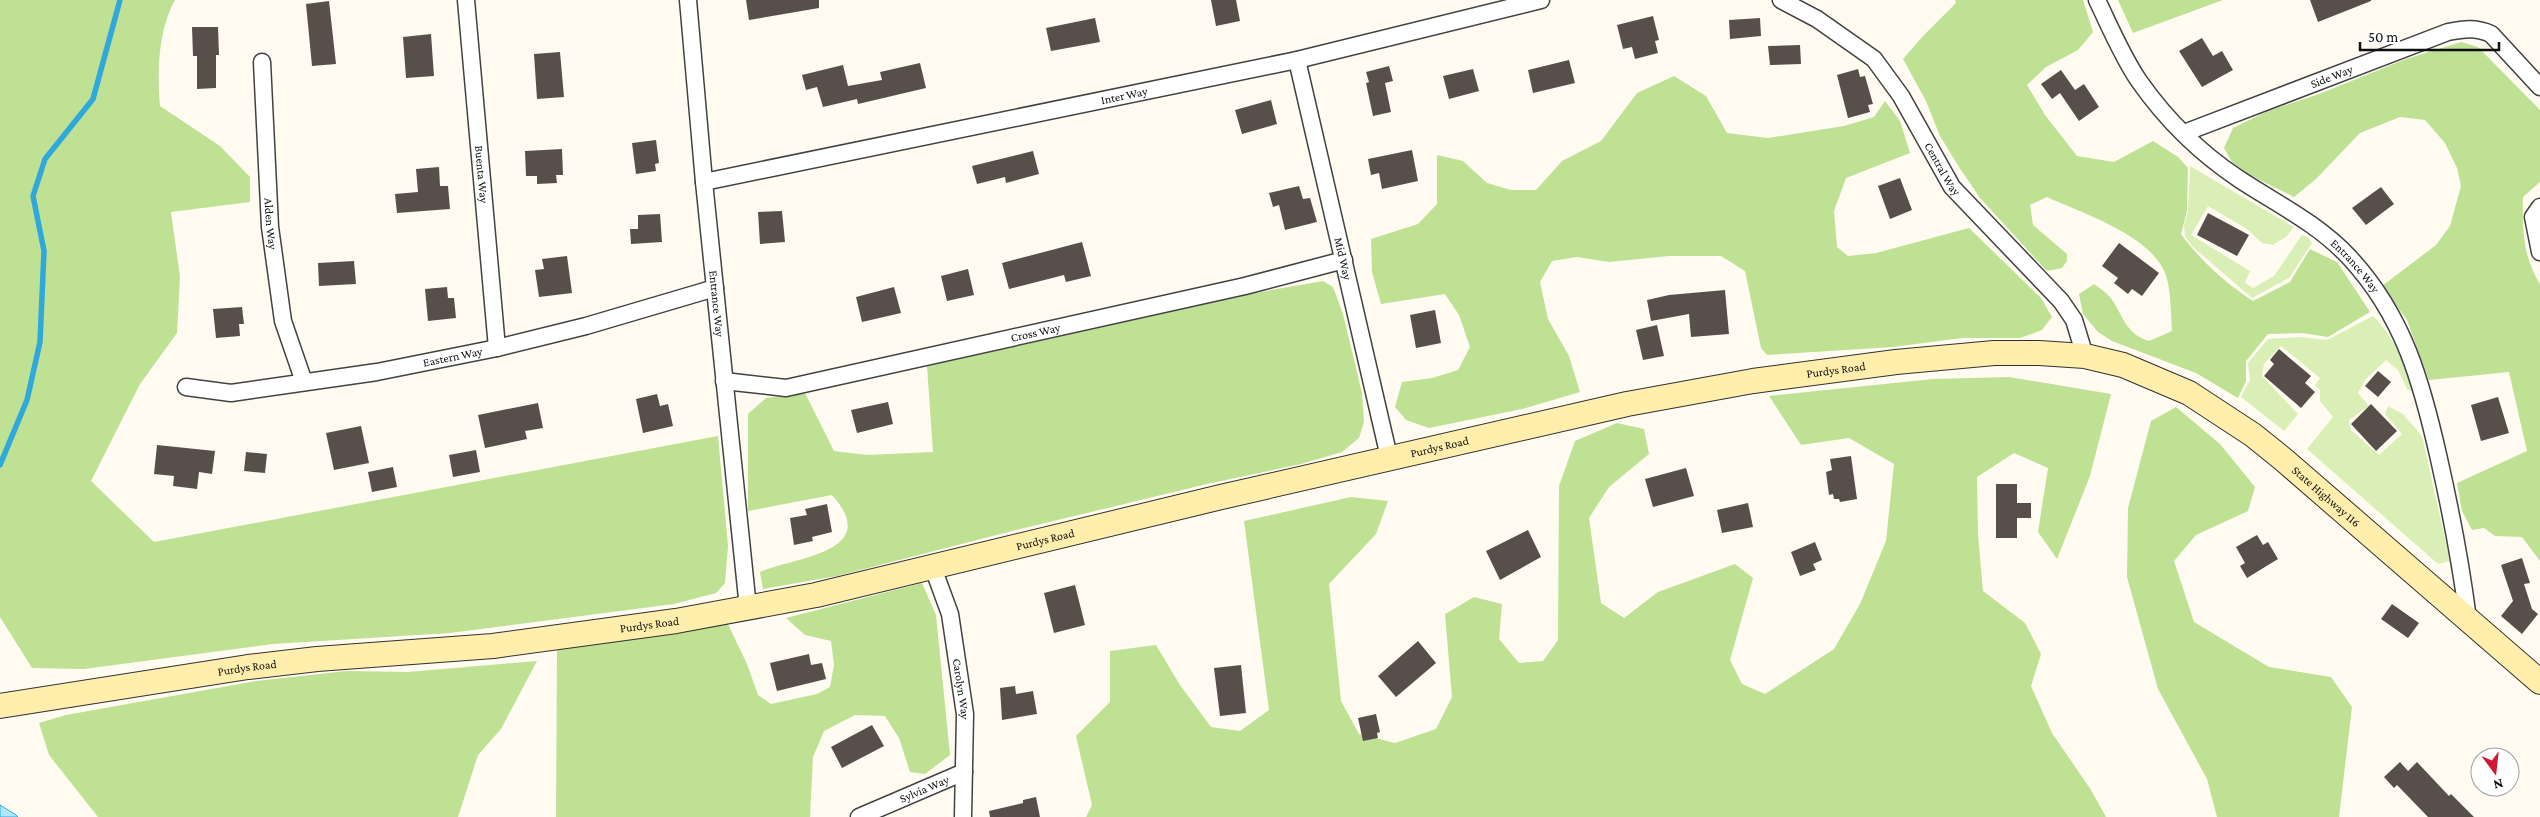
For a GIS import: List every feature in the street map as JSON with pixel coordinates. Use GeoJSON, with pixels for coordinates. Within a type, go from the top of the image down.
{"type":"FeatureCollection","features":[{"type":"Feature","properties":{"kind":"main road","name":"Purdys Road"},"geometry":{"type":"LineString","coordinates":[[0,706],[248,667],[317,659],[549,640],[748,608],[816,595],[932,565],[1389,457],[1681,393],[1753,381],[1904,361],[1994,353],[2085,356]]}},
{"type":"Feature","properties":{"kind":"main road","name":"State Highway 116"},"geometry":{"type":"LineString","coordinates":[[2085,356],[2123,365],[2157,378],[2189,393],[2223,414],[2284,460],[2540,682]]}},
{"type":"Feature","properties":{"kind":"street","name":"Buenta Way"},"geometry":{"type":"LineString","coordinates":[[466,0],[497,348]]}},
{"type":"Feature","properties":{"kind":"street","name":"Entrance Way"},"geometry":{"type":"LineString","coordinates":[[688,0],[714,288],[748,608]]}},
{"type":"Feature","properties":{"kind":"street","name":"Inter Way"},"geometry":{"type":"LineString","coordinates":[[704,182],[1298,60],[1541,0]]}},
{"type":"Feature","properties":{"kind":"street","name":"Central Way"},"geometry":{"type":"LineString","coordinates":[[1781,0],[1817,19],[1874,59],[1901,96],[1952,187],[2061,301],[2074,320],[2085,356]]}},
{"type":"Feature","properties":{"kind":"street","name":"Entrance Way"},"geometry":{"type":"LineString","coordinates":[[2097,0],[2139,80],[2184,133],[2238,178],[2300,216],[2324,234],[2360,271],[2396,321],[2410,352],[2433,431],[2454,529],[2468,619]]}},
{"type":"Feature","properties":{"kind":"street","name":"Side Way"},"geometry":{"type":"LineString","coordinates":[[2184,133],[2448,32],[2464,28],[2480,29],[2500,42],[2540,87]]}},
{"type":"Feature","properties":{"kind":"street","name":"Mid Way"},"geometry":{"type":"LineString","coordinates":[[1298,60],[1389,457]]}},
{"type":"Feature","properties":{"kind":"street","name":"Alden Way"},"geometry":{"type":"LineString","coordinates":[[262,62],[271,236],[283,321],[304,382]]}},
{"type":"Feature","properties":{"kind":"street"},"geometry":{"type":"LineString","coordinates":[[2540,207],[2533,217],[2540,252]]}},
{"type":"Feature","properties":{"kind":"street","name":"Cross Way"},"geometry":{"type":"LineString","coordinates":[[724,381],[786,388],[1245,286],[1344,260]]}},
{"type":"Feature","properties":{"kind":"street","name":"Eastern Way"},"geometry":{"type":"LineString","coordinates":[[186,387],[231,393],[377,372],[497,348],[586,326],[714,288]]}},
{"type":"Feature","properties":{"kind":"street","name":"Carolyn Way"},"geometry":{"type":"LineString","coordinates":[[932,565],[950,614],[965,714],[963,817]]}},
{"type":"Feature","properties":{"kind":"street","name":"Sylvia Way"},"geometry":{"type":"LineString","coordinates":[[859,817],[964,772]]}},
{"type":"Feature","properties":{"kind":"green space"},"geometry":{"type":"Polygon","coordinates":[[[0,0],[175,0],[165,24],[160,52],[160,106],[220,146],[250,177],[250,202],[171,212],[180,277],[177,333],[140,384],[91,481],[154,542],[718,436],[728,546],[725,583],[716,593],[674,604],[450,633],[273,644],[84,669],[32,668],[0,617],[0,0]]]}},
{"type":"Feature","properties":{"kind":"green space"},"geometry":{"type":"Polygon","coordinates":[[[1955,0],[2083,0],[2093,32],[2078,50],[2046,67],[2027,85],[2045,115],[2077,156],[2114,162],[2153,141],[2178,157],[2188,168],[2187,211],[2181,234],[2205,262],[2233,287],[2253,301],[2290,282],[2310,249],[2337,262],[2370,312],[2328,337],[2302,333],[2268,334],[2246,361],[2246,381],[2238,398],[2196,373],[2112,341],[2098,332],[2083,314],[2079,294],[2094,284],[2112,300],[2133,333],[2149,341],[2172,331],[2170,293],[2165,273],[2157,259],[2130,236],[2096,218],[2047,197],[2030,205],[2033,225],[2067,254],[2067,261],[2062,268],[2047,271],[1980,198],[1940,136],[1926,101],[1903,59],[1956,3],[1955,0]]]}},
{"type":"Feature","properties":{"kind":"green space"},"geometry":{"type":"Polygon","coordinates":[[[2118,0],[2223,0],[2133,33],[2118,0]]]}},
{"type":"Feature","properties":{"kind":"green space"},"geometry":{"type":"Polygon","coordinates":[[[2461,42],[2478,47],[2540,110],[2540,182],[2523,197],[2523,231],[2530,263],[2540,284],[2540,561],[2522,537],[2495,536],[2484,528],[2472,530],[2462,511],[2457,483],[2527,451],[2509,372],[2429,380],[2407,320],[2382,286],[2436,245],[2450,226],[2461,186],[2457,168],[2445,143],[2425,120],[2400,117],[2360,133],[2316,179],[2294,197],[2250,175],[2232,162],[2224,148],[2233,128],[2268,111],[2319,94],[2406,59],[2461,42]]]}},
{"type":"Feature","properties":{"kind":"green space"},"geometry":{"type":"Polygon","coordinates":[[[1674,76],[1706,96],[1727,133],[1768,138],[1844,126],[1874,117],[1885,101],[1900,121],[1910,153],[1846,178],[1834,211],[1837,247],[1848,256],[1876,253],[1969,228],[2041,298],[2052,317],[2042,330],[2020,338],[1962,338],[1893,347],[1767,355],[1761,348],[1745,271],[1721,256],[1669,256],[1609,262],[1577,257],[1552,261],[1540,282],[1548,319],[1569,356],[1580,392],[1522,409],[1429,428],[1406,420],[1395,407],[1402,382],[1432,378],[1458,370],[1470,347],[1459,315],[1445,294],[1381,304],[1372,272],[1371,239],[1418,224],[1437,204],[1437,155],[1463,161],[1487,183],[1511,190],[1536,190],[1562,161],[1601,141],[1637,93],[1674,76]]]}},
{"type":"Feature","properties":{"kind":"green space"},"geometry":{"type":"Polygon","coordinates":[[[2190,166],[2294,227],[2286,237],[2273,245],[2262,243],[2247,229],[2208,206],[2191,235],[2250,271],[2245,283],[2253,288],[2274,276],[2302,235],[2308,237],[2312,243],[2289,278],[2252,298],[2192,246],[2185,236],[2184,225],[2188,212],[2190,166]]]}},
{"type":"Feature","properties":{"kind":"green space"},"geometry":{"type":"Polygon","coordinates":[[[1323,281],[1333,287],[1343,314],[1362,393],[1364,422],[1359,438],[1342,452],[1301,464],[1207,484],[1012,531],[837,576],[763,589],[760,572],[828,550],[841,541],[847,529],[845,514],[832,495],[748,511],[748,414],[766,398],[805,393],[834,451],[867,455],[933,452],[927,366],[1255,293],[1323,281]]]}},
{"type":"Feature","properties":{"kind":"green space"},"geometry":{"type":"Polygon","coordinates":[[[2373,316],[2393,342],[2414,393],[2407,389],[2398,370],[2386,360],[2365,380],[2358,393],[2369,406],[2349,420],[2351,430],[2379,455],[2402,434],[2385,414],[2388,406],[2403,414],[2422,436],[2450,561],[2438,564],[2307,449],[2333,417],[2320,401],[2320,390],[2315,385],[2320,378],[2281,346],[2264,364],[2262,376],[2298,414],[2284,431],[2241,397],[2250,380],[2248,363],[2268,339],[2300,337],[2327,340],[2373,316]]]}},
{"type":"Feature","properties":{"kind":"green space"},"geometry":{"type":"Polygon","coordinates":[[[2009,377],[2111,394],[2090,476],[2057,559],[2038,532],[2048,468],[2014,453],[1977,477],[1978,535],[1983,591],[2025,623],[2041,654],[2031,686],[2052,733],[2091,790],[2106,817],[1086,817],[1092,805],[1076,736],[1110,702],[1110,651],[1156,645],[1180,685],[1211,727],[1240,731],[1269,710],[1244,521],[1351,497],[1388,501],[1376,534],[1329,584],[1341,701],[1359,734],[1395,743],[1436,729],[1452,697],[1445,614],[1474,597],[1502,604],[1499,639],[1519,663],[1543,661],[1558,640],[1559,486],[1575,441],[1617,423],[1644,429],[1649,454],[1609,487],[1589,518],[1601,603],[1624,618],[1658,592],[1735,564],[1753,578],[1730,660],[1742,684],[1765,694],[1834,649],[1860,604],[1886,541],[1894,464],[1849,438],[1801,445],[1769,396],[1933,379],[2009,377]]]}},
{"type":"Feature","properties":{"kind":"green space"},"geometry":{"type":"Polygon","coordinates":[[[2176,407],[2220,444],[2255,487],[2248,511],[2196,535],[2174,561],[2194,622],[2269,667],[2331,677],[2352,707],[2339,817],[2217,817],[2207,779],[2158,689],[2127,577],[2128,508],[2151,421],[2176,407]]]}},
{"type":"Feature","properties":{"kind":"green space"},"geometry":{"type":"Polygon","coordinates":[[[922,583],[936,615],[950,755],[925,774],[910,772],[899,738],[885,716],[855,715],[824,731],[813,757],[810,817],[556,817],[557,650],[726,620],[747,664],[758,695],[771,704],[817,694],[830,687],[834,665],[831,641],[805,635],[786,618],[922,583]]]}},
{"type":"Feature","properties":{"kind":"green space"},"geometry":{"type":"Polygon","coordinates":[[[537,661],[501,729],[478,755],[458,817],[98,817],[49,755],[39,723],[66,715],[256,681],[346,671],[408,672],[537,661]]]}},
{"type":"Feature","properties":{"kind":"water"},"geometry":{"type":"Polygon","coordinates":[[[0,805],[16,815],[18,817],[0,817],[0,805]]]}},
{"type":"Feature","properties":{"kind":"building"},"geometry":{"type":"Polygon","coordinates":[[[746,0],[819,0],[819,8],[749,20],[746,0]]]}},
{"type":"Feature","properties":{"kind":"building"},"geometry":{"type":"Polygon","coordinates":[[[1211,0],[1236,0],[1240,21],[1216,26],[1211,0]]]}},
{"type":"Feature","properties":{"kind":"building"},"geometry":{"type":"Polygon","coordinates":[[[2310,0],[2371,0],[2371,1],[2318,22],[2310,0]]]}},
{"type":"Feature","properties":{"kind":"building"},"geometry":{"type":"Polygon","coordinates":[[[329,1],[336,64],[312,66],[306,4],[329,1]]]}},
{"type":"Feature","properties":{"kind":"building"},"geometry":{"type":"Polygon","coordinates":[[[1653,16],[1659,40],[1655,41],[1658,53],[1635,59],[1632,47],[1623,49],[1617,25],[1653,16]]]}},
{"type":"Feature","properties":{"kind":"building"},"geometry":{"type":"Polygon","coordinates":[[[1095,18],[1100,42],[1051,51],[1046,28],[1095,18]]]}},
{"type":"Feature","properties":{"kind":"building"},"geometry":{"type":"Polygon","coordinates":[[[1760,18],[1761,36],[1730,39],[1729,20],[1760,18]]]}},
{"type":"Feature","properties":{"kind":"building"},"geometry":{"type":"Polygon","coordinates":[[[192,27],[218,27],[219,55],[216,55],[216,88],[197,89],[197,56],[193,56],[192,27]]]}},
{"type":"Feature","properties":{"kind":"building"},"geometry":{"type":"Polygon","coordinates":[[[431,34],[434,76],[406,78],[403,37],[431,34]]]}},
{"type":"Feature","properties":{"kind":"building"},"geometry":{"type":"Polygon","coordinates":[[[2202,38],[2213,56],[2222,51],[2233,70],[2202,87],[2179,51],[2202,38]]]}},
{"type":"Feature","properties":{"kind":"building"},"geometry":{"type":"Polygon","coordinates":[[[1800,45],[1801,64],[1770,65],[1768,46],[1800,45]]]}},
{"type":"Feature","properties":{"kind":"building"},"geometry":{"type":"Polygon","coordinates":[[[560,52],[564,97],[537,99],[534,54],[560,52]]]}},
{"type":"Feature","properties":{"kind":"building"},"geometry":{"type":"Polygon","coordinates":[[[1569,60],[1575,83],[1533,93],[1528,70],[1569,60]]]}},
{"type":"Feature","properties":{"kind":"building"},"geometry":{"type":"Polygon","coordinates":[[[920,63],[926,88],[858,104],[857,99],[823,107],[817,87],[806,90],[802,75],[843,65],[848,86],[882,80],[880,72],[920,63]]]}},
{"type":"Feature","properties":{"kind":"building"},"geometry":{"type":"Polygon","coordinates":[[[1389,66],[1393,81],[1385,83],[1391,112],[1373,116],[1366,83],[1369,82],[1366,72],[1389,66]]]}},
{"type":"Feature","properties":{"kind":"building"},"geometry":{"type":"Polygon","coordinates":[[[1473,69],[1479,91],[1449,99],[1443,76],[1473,69]]]}},
{"type":"Feature","properties":{"kind":"building"},"geometry":{"type":"Polygon","coordinates":[[[1858,69],[1860,77],[1865,76],[1873,104],[1868,105],[1870,112],[1848,118],[1837,75],[1858,69]]]}},
{"type":"Feature","properties":{"kind":"building"},"geometry":{"type":"Polygon","coordinates":[[[2061,70],[2075,90],[2084,84],[2099,107],[2079,121],[2060,93],[2052,99],[2041,84],[2061,70]]]}},
{"type":"Feature","properties":{"kind":"building"},"geometry":{"type":"Polygon","coordinates":[[[1271,100],[1277,124],[1242,134],[1235,110],[1271,100]]]}},
{"type":"Feature","properties":{"kind":"building"},"geometry":{"type":"Polygon","coordinates":[[[656,140],[659,163],[655,164],[656,171],[636,174],[632,143],[656,140]]]}},
{"type":"Feature","properties":{"kind":"building"},"geometry":{"type":"Polygon","coordinates":[[[562,149],[563,175],[556,175],[557,183],[537,184],[537,176],[526,176],[525,151],[562,149]]]}},
{"type":"Feature","properties":{"kind":"building"},"geometry":{"type":"Polygon","coordinates":[[[1412,150],[1418,181],[1382,189],[1379,173],[1371,175],[1368,159],[1412,150]]]}},
{"type":"Feature","properties":{"kind":"building"},"geometry":{"type":"Polygon","coordinates":[[[1033,151],[1039,174],[1006,183],[1005,177],[977,184],[972,166],[1033,151]]]}},
{"type":"Feature","properties":{"kind":"building"},"geometry":{"type":"Polygon","coordinates":[[[439,167],[440,186],[448,186],[450,209],[397,213],[395,194],[418,192],[416,169],[439,167]]]}},
{"type":"Feature","properties":{"kind":"building"},"geometry":{"type":"Polygon","coordinates":[[[1900,178],[1912,210],[1890,219],[1878,186],[1900,178]]]}},
{"type":"Feature","properties":{"kind":"building"},"geometry":{"type":"Polygon","coordinates":[[[1299,186],[1303,199],[1310,198],[1317,222],[1285,230],[1279,205],[1273,207],[1269,193],[1299,186]]]}},
{"type":"Feature","properties":{"kind":"building"},"geometry":{"type":"Polygon","coordinates":[[[2381,187],[2394,204],[2366,225],[2352,208],[2381,187]]]}},
{"type":"Feature","properties":{"kind":"building"},"geometry":{"type":"Polygon","coordinates":[[[782,211],[785,242],[760,244],[758,212],[782,211]]]}},
{"type":"Feature","properties":{"kind":"building"},"geometry":{"type":"Polygon","coordinates":[[[2208,213],[2249,235],[2237,256],[2197,235],[2208,213]]]}},
{"type":"Feature","properties":{"kind":"building"},"geometry":{"type":"Polygon","coordinates":[[[660,214],[662,242],[631,244],[630,229],[638,229],[638,215],[660,214]]]}},
{"type":"Feature","properties":{"kind":"building"},"geometry":{"type":"Polygon","coordinates":[[[1082,242],[1091,276],[1066,282],[1064,275],[1009,289],[1002,263],[1082,242]]]}},
{"type":"Feature","properties":{"kind":"building"},"geometry":{"type":"Polygon","coordinates":[[[2119,243],[2159,273],[2142,296],[2132,289],[2128,294],[2114,283],[2118,278],[2102,266],[2119,243]]]}},
{"type":"Feature","properties":{"kind":"building"},"geometry":{"type":"Polygon","coordinates":[[[567,256],[572,293],[539,297],[535,270],[544,269],[542,259],[567,256]]]}},
{"type":"Feature","properties":{"kind":"building"},"geometry":{"type":"Polygon","coordinates":[[[354,261],[356,284],[319,286],[318,263],[354,261]]]}},
{"type":"Feature","properties":{"kind":"building"},"geometry":{"type":"Polygon","coordinates":[[[968,269],[974,295],[947,301],[941,276],[968,269]]]}},
{"type":"Feature","properties":{"kind":"building"},"geometry":{"type":"Polygon","coordinates":[[[447,287],[448,298],[454,298],[456,318],[428,321],[425,289],[447,287]]]}},
{"type":"Feature","properties":{"kind":"building"},"geometry":{"type":"Polygon","coordinates":[[[894,287],[901,313],[862,322],[856,297],[894,287]]]}},
{"type":"Feature","properties":{"kind":"building"},"geometry":{"type":"Polygon","coordinates":[[[1725,290],[1729,334],[1691,337],[1689,314],[1651,321],[1647,300],[1669,295],[1725,290]]]}},
{"type":"Feature","properties":{"kind":"building"},"geometry":{"type":"Polygon","coordinates":[[[242,307],[244,324],[239,324],[240,336],[216,338],[213,309],[242,307]]]}},
{"type":"Feature","properties":{"kind":"building"},"geometry":{"type":"Polygon","coordinates":[[[1435,310],[1441,343],[1416,348],[1410,315],[1435,310]]]}},
{"type":"Feature","properties":{"kind":"building"},"geometry":{"type":"Polygon","coordinates":[[[1657,325],[1664,356],[1643,360],[1636,330],[1657,325]]]}},
{"type":"Feature","properties":{"kind":"building"},"geometry":{"type":"Polygon","coordinates":[[[2279,349],[2311,376],[2305,383],[2315,392],[2301,408],[2264,376],[2274,364],[2270,360],[2279,349]]]}},
{"type":"Feature","properties":{"kind":"building"},"geometry":{"type":"Polygon","coordinates":[[[2378,371],[2391,382],[2378,397],[2365,386],[2378,371]]]}},
{"type":"Feature","properties":{"kind":"building"},"geometry":{"type":"Polygon","coordinates":[[[657,394],[660,406],[668,404],[673,426],[643,433],[636,399],[657,394]]]}},
{"type":"Feature","properties":{"kind":"building"},"geometry":{"type":"Polygon","coordinates":[[[2498,397],[2509,433],[2481,441],[2471,405],[2498,397]]]}},
{"type":"Feature","properties":{"kind":"building"},"geometry":{"type":"Polygon","coordinates":[[[888,402],[893,424],[857,433],[851,410],[888,402]]]}},
{"type":"Feature","properties":{"kind":"building"},"geometry":{"type":"Polygon","coordinates":[[[538,403],[543,428],[525,431],[527,439],[485,448],[478,415],[538,403]]]}},
{"type":"Feature","properties":{"kind":"building"},"geometry":{"type":"Polygon","coordinates":[[[2371,404],[2397,431],[2376,451],[2351,424],[2371,404]]]}},
{"type":"Feature","properties":{"kind":"building"},"geometry":{"type":"Polygon","coordinates":[[[361,426],[369,463],[334,470],[326,433],[361,426]]]}},
{"type":"Feature","properties":{"kind":"building"},"geometry":{"type":"Polygon","coordinates":[[[157,445],[215,451],[212,474],[199,472],[197,489],[173,486],[174,476],[154,474],[157,445]]]}},
{"type":"Feature","properties":{"kind":"building"},"geometry":{"type":"Polygon","coordinates":[[[476,450],[480,472],[453,477],[449,455],[476,450]]]}},
{"type":"Feature","properties":{"kind":"building"},"geometry":{"type":"Polygon","coordinates":[[[246,452],[267,454],[265,473],[244,471],[246,452]]]}},
{"type":"Feature","properties":{"kind":"building"},"geometry":{"type":"Polygon","coordinates":[[[1851,456],[1857,499],[1840,502],[1839,499],[1834,499],[1833,494],[1829,495],[1826,472],[1832,470],[1830,459],[1851,456]]]}},
{"type":"Feature","properties":{"kind":"building"},"geometry":{"type":"Polygon","coordinates":[[[393,467],[397,487],[372,492],[368,472],[393,467]]]}},
{"type":"Feature","properties":{"kind":"building"},"geometry":{"type":"Polygon","coordinates":[[[1686,468],[1694,496],[1653,507],[1645,479],[1686,468]]]}},
{"type":"Feature","properties":{"kind":"building"},"geometry":{"type":"Polygon","coordinates":[[[1996,484],[2017,484],[2017,503],[2031,503],[2031,518],[2017,518],[2017,538],[1996,538],[1996,484]]]}},
{"type":"Feature","properties":{"kind":"building"},"geometry":{"type":"Polygon","coordinates":[[[1748,503],[1753,527],[1722,533],[1717,510],[1748,503]]]}},
{"type":"Feature","properties":{"kind":"building"},"geometry":{"type":"Polygon","coordinates":[[[827,504],[832,532],[812,537],[813,541],[794,545],[790,518],[807,515],[805,509],[827,504]]]}},
{"type":"Feature","properties":{"kind":"building"},"geometry":{"type":"Polygon","coordinates":[[[1528,530],[1541,557],[1500,580],[1486,551],[1528,530]]]}},
{"type":"Feature","properties":{"kind":"building"},"geometry":{"type":"Polygon","coordinates":[[[2257,535],[2263,545],[2268,542],[2278,559],[2247,578],[2240,566],[2245,563],[2236,547],[2257,535]]]}},
{"type":"Feature","properties":{"kind":"building"},"geometry":{"type":"Polygon","coordinates":[[[1815,542],[1822,560],[1813,564],[1816,570],[1800,576],[1791,552],[1815,542]]]}},
{"type":"Feature","properties":{"kind":"building"},"geometry":{"type":"Polygon","coordinates":[[[2522,558],[2530,583],[2524,584],[2532,609],[2538,614],[2522,634],[2501,616],[2513,601],[2501,565],[2522,558]]]}},
{"type":"Feature","properties":{"kind":"building"},"geometry":{"type":"Polygon","coordinates":[[[1075,585],[1085,625],[1054,633],[1044,593],[1075,585]]]}},
{"type":"Feature","properties":{"kind":"building"},"geometry":{"type":"Polygon","coordinates":[[[2392,604],[2419,623],[2408,638],[2381,619],[2392,604]]]}},
{"type":"Feature","properties":{"kind":"building"},"geometry":{"type":"Polygon","coordinates":[[[1418,641],[1436,663],[1396,697],[1378,676],[1418,641]]]}},
{"type":"Feature","properties":{"kind":"building"},"geometry":{"type":"Polygon","coordinates":[[[809,654],[811,665],[822,663],[826,679],[777,691],[770,663],[809,654]]]}},
{"type":"Feature","properties":{"kind":"building"},"geometry":{"type":"Polygon","coordinates":[[[1241,665],[1246,713],[1220,716],[1214,668],[1241,665]]]}},
{"type":"Feature","properties":{"kind":"building"},"geometry":{"type":"Polygon","coordinates":[[[1015,686],[1016,694],[1033,691],[1037,714],[1002,720],[1000,688],[1015,686]]]}},
{"type":"Feature","properties":{"kind":"building"},"geometry":{"type":"Polygon","coordinates":[[[1376,714],[1380,732],[1377,733],[1378,738],[1363,741],[1358,718],[1376,714]]]}},
{"type":"Feature","properties":{"kind":"building"},"geometry":{"type":"Polygon","coordinates":[[[872,725],[884,746],[842,768],[831,747],[872,725]]]}},
{"type":"Feature","properties":{"kind":"building"},"geometry":{"type":"Polygon","coordinates":[[[2400,762],[2408,771],[2417,762],[2449,796],[2451,794],[2474,817],[2428,817],[2397,785],[2394,788],[2384,777],[2400,762]]]}},
{"type":"Feature","properties":{"kind":"building"},"geometry":{"type":"Polygon","coordinates":[[[1036,797],[1040,817],[990,817],[989,811],[1023,803],[1023,800],[1036,797]]]}},
{"type":"Feature","properties":{"kind":"waterway"},"geometry":{"type":"LineString","coordinates":[[0,465],[27,400],[40,342],[44,251],[33,196],[45,159],[93,99],[120,0]]}}]}
